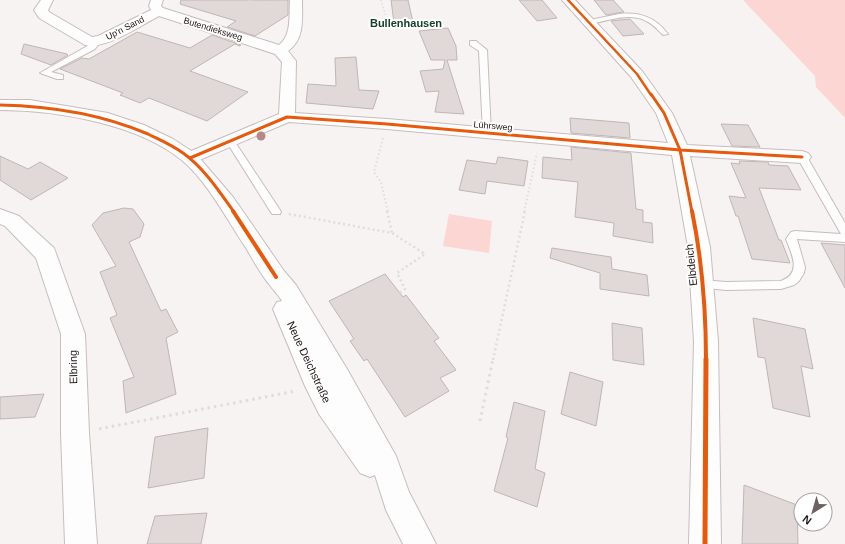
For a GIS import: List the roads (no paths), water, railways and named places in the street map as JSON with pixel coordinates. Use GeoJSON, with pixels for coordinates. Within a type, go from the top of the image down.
{"type":"FeatureCollection","features":[{"type":"Feature","properties":{"kind":"street","name":"Up'n Sand"},"geometry":{"type":"LineString","coordinates":[[47,0],[41,10],[44,14],[86,40],[97,41],[109,37],[158,6]]}},
{"type":"Feature","properties":{"kind":"street"},"geometry":{"type":"LineString","coordinates":[[287,117],[289,61],[280,52],[294,36],[296,0]]}},
{"type":"Feature","properties":{"kind":"street","name":"Elbdeich"},"geometry":{"type":"LineString","coordinates":[[568,0],[637,74],[664,113],[680,150],[699,247],[706,341],[705,544]]}},
{"type":"Feature","properties":{"kind":"street","name":"Butendieksweg"},"geometry":{"type":"LineString","coordinates":[[158,6],[280,52]]}},
{"type":"Feature","properties":{"kind":"street","name":"Neue Deichstraße"},"geometry":{"type":"LineString","coordinates":[[0,105],[30,105],[102,116],[138,129],[167,143],[190,158],[226,202],[276,277],[288,291],[341,382],[386,466],[397,499],[420,544]]}},
{"type":"Feature","properties":{"kind":"street","name":"Lührsweg"},"geometry":{"type":"LineString","coordinates":[[190,158],[287,117],[388,124],[680,150],[802,157]]}},
{"type":"Feature","properties":{"kind":"street","name":"Elbring"},"geometry":{"type":"LineString","coordinates":[[0,216],[12,221],[46,254],[73,334],[75,433],[81,544]]}},
{"type":"Feature","properties":{"kind":"street","name":"Neue Deichstraße"},"geometry":{"type":"LineString","coordinates":[[276,277],[279,294],[318,386],[328,405],[397,499]]}},
{"type":"Feature","properties":{"kind":"lane"},"geometry":{"type":"LineString","coordinates":[[590,22],[640,16],[649,20],[665,34]]}},
{"type":"Feature","properties":{"kind":"lane"},"geometry":{"type":"LineString","coordinates":[[60,77],[44,72],[92,47],[97,41]]}},
{"type":"Feature","properties":{"kind":"lane"},"geometry":{"type":"LineString","coordinates":[[473,43],[483,50],[487,134]]}},
{"type":"Feature","properties":{"kind":"lane"},"geometry":{"type":"LineString","coordinates":[[230,141],[276,212]]}},
{"type":"Feature","properties":{"kind":"lane"},"geometry":{"type":"LineString","coordinates":[[802,157],[845,232]]}},
{"type":"Feature","properties":{"kind":"lane"},"geometry":{"type":"LineString","coordinates":[[702,284],[726,286],[781,285],[789,283],[798,275],[800,268],[800,261],[791,239],[792,236],[845,238]]}},
{"type":"Feature","properties":{"kind":"district","name":"Bullenhausen"},"geometry":{"type":"Point","coordinates":[406,23]}}]}
